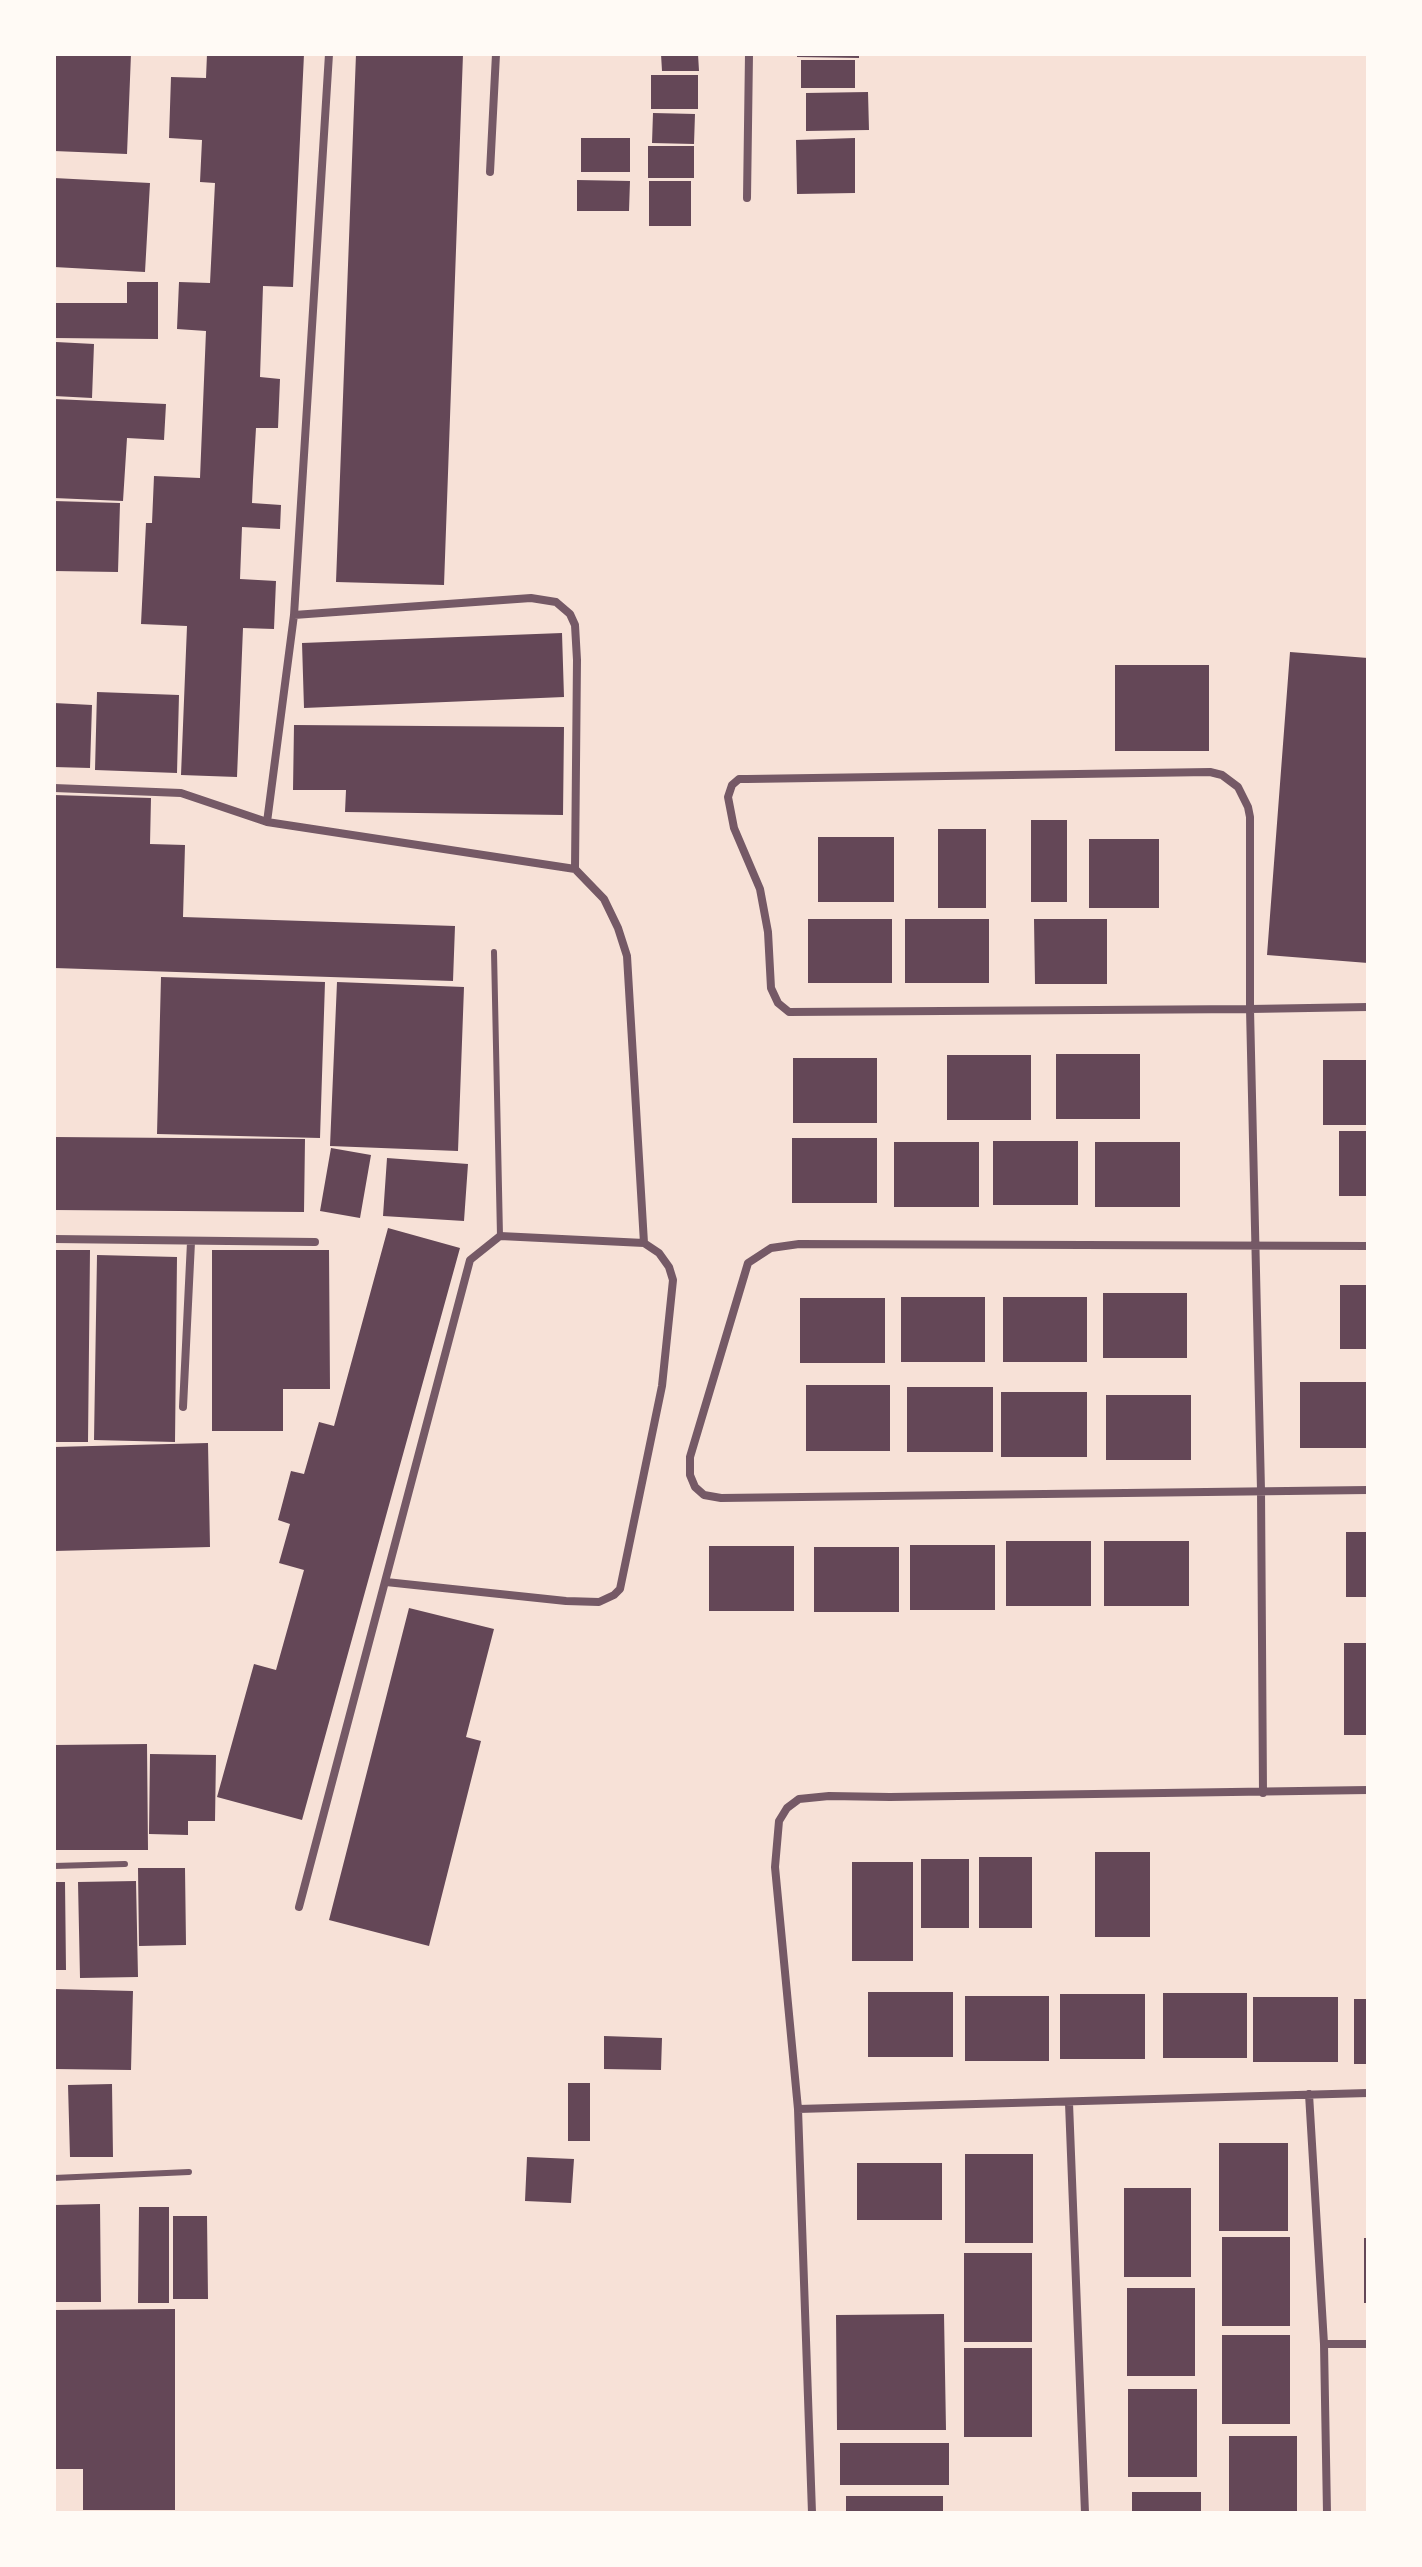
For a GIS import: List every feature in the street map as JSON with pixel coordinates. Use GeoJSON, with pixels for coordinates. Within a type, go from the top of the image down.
{"type":"FeatureCollection","features":[{"type":"Feature","properties":{"kind":"street"},"geometry":{"type":"LineString","coordinates":[[267,822],[294,615],[329,54]]}},
{"type":"Feature","properties":{"kind":"street"},"geometry":{"type":"LineString","coordinates":[[490,172],[496,54]]}},
{"type":"Feature","properties":{"kind":"street"},"geometry":{"type":"LineString","coordinates":[[747,198],[749,54]]}},
{"type":"Feature","properties":{"kind":"street"},"geometry":{"type":"LineString","coordinates":[[294,615],[531,598],[556,602],[570,614],[575,625],[577,660],[575,869]]}},
{"type":"Feature","properties":{"kind":"street"},"geometry":{"type":"LineString","coordinates":[[1263,1793],[1261,1490],[1250,1009],[1250,817],[1238,787],[1222,775],[1210,772],[739,779],[732,785],[728,810],[760,889],[768,932],[771,988],[778,1003],[789,1012],[1250,1009],[1368,1007]]}},
{"type":"Feature","properties":{"kind":"street"},"geometry":{"type":"LineString","coordinates":[[54,788],[181,793],[267,822],[575,869],[604,899],[627,956],[644,1243]]}},
{"type":"Feature","properties":{"kind":"street"},"geometry":{"type":"LineString","coordinates":[[299,1907],[470,1260],[500,1236],[644,1243],[659,1253],[669,1267],[673,1280],[672,1304],[662,1386],[620,1589],[599,1602],[386,1582]]}},
{"type":"Feature","properties":{"kind":"street"},"geometry":{"type":"LineString","coordinates":[[54,1239],[315,1242]]}},
{"type":"Feature","properties":{"kind":"street"},"geometry":{"type":"LineString","coordinates":[[183,1407],[191,1242]]}},
{"type":"Feature","properties":{"kind":"street"},"geometry":{"type":"LineString","coordinates":[[1368,1246],[799,1244],[771,1248],[748,1263],[691,1446],[690,1475],[695,1487],[704,1495],[721,1498],[1368,1490]]}},
{"type":"Feature","properties":{"kind":"street"},"geometry":{"type":"LineString","coordinates":[[812,2513],[798,2109],[775,1867],[779,1821],[787,1808],[799,1799],[829,1796],[1368,1790]]}},
{"type":"Feature","properties":{"kind":"street"},"geometry":{"type":"LineString","coordinates":[[798,2109],[1368,2093]]}},
{"type":"Feature","properties":{"kind":"street"},"geometry":{"type":"LineString","coordinates":[[1309,2094],[1324,2344],[1327,2513]]}},
{"type":"Feature","properties":{"kind":"street"},"geometry":{"type":"LineString","coordinates":[[1069,2103],[1085,2513]]}},
{"type":"Feature","properties":{"kind":"street"},"geometry":{"type":"LineString","coordinates":[[1324,2344],[1368,2344]]}},
{"type":"Feature","properties":{"kind":"lane"},"geometry":{"type":"LineString","coordinates":[[494,952],[500,1236]]}},
{"type":"Feature","properties":{"kind":"lane"},"geometry":{"type":"LineString","coordinates":[[54,1866],[125,1864]]}},
{"type":"Feature","properties":{"kind":"lane"},"geometry":{"type":"LineString","coordinates":[[54,2178],[189,2172]]}},
{"type":"Feature","properties":{"kind":"building"},"geometry":{"type":"Polygon","coordinates":[[[56,54],[131,54],[127,154],[54,151],[56,54]]]}},
{"type":"Feature","properties":{"kind":"building"},"geometry":{"type":"Polygon","coordinates":[[[207,54],[304,54],[293,287],[263,286],[260,377],[280,379],[278,428],[256,428],[253,480],[252,503],[281,505],[280,529],[242,527],[240,579],[276,581],[274,629],[243,628],[237,777],[181,775],[187,626],[141,624],[146,523],[152,523],[154,476],[200,478],[206,331],[177,329],[179,282],[210,283],[215,183],[200,182],[202,140],[169,138],[171,77],[206,78],[207,54]]]}},
{"type":"Feature","properties":{"kind":"building"},"geometry":{"type":"Polygon","coordinates":[[[356,54],[463,54],[444,585],[336,582],[356,54]]]}},
{"type":"Feature","properties":{"kind":"building"},"geometry":{"type":"Polygon","coordinates":[[[661,54],[698,54],[699,71],[662,71],[661,54]]]}},
{"type":"Feature","properties":{"kind":"building"},"geometry":{"type":"Polygon","coordinates":[[[797,54],[859,54],[859,58],[797,57],[797,54]]]}},
{"type":"Feature","properties":{"kind":"building"},"geometry":{"type":"Polygon","coordinates":[[[801,60],[855,60],[855,88],[801,88],[801,60]]]}},
{"type":"Feature","properties":{"kind":"building"},"geometry":{"type":"Polygon","coordinates":[[[651,75],[698,75],[698,109],[651,109],[651,75]]]}},
{"type":"Feature","properties":{"kind":"building"},"geometry":{"type":"Polygon","coordinates":[[[868,92],[869,130],[806,131],[806,93],[868,92]]]}},
{"type":"Feature","properties":{"kind":"building"},"geometry":{"type":"Polygon","coordinates":[[[653,113],[695,114],[694,144],[652,143],[653,113]]]}},
{"type":"Feature","properties":{"kind":"building"},"geometry":{"type":"Polygon","coordinates":[[[581,138],[630,138],[630,172],[581,172],[581,138]]]}},
{"type":"Feature","properties":{"kind":"building"},"geometry":{"type":"Polygon","coordinates":[[[855,138],[855,193],[797,194],[796,140],[855,138]]]}},
{"type":"Feature","properties":{"kind":"building"},"geometry":{"type":"Polygon","coordinates":[[[648,146],[694,146],[694,178],[648,178],[648,146]]]}},
{"type":"Feature","properties":{"kind":"building"},"geometry":{"type":"Polygon","coordinates":[[[54,178],[150,183],[145,272],[54,267],[54,178]]]}},
{"type":"Feature","properties":{"kind":"building"},"geometry":{"type":"Polygon","coordinates":[[[577,180],[630,181],[629,211],[577,211],[577,180]]]}},
{"type":"Feature","properties":{"kind":"building"},"geometry":{"type":"Polygon","coordinates":[[[649,181],[691,181],[691,226],[649,226],[649,181]]]}},
{"type":"Feature","properties":{"kind":"building"},"geometry":{"type":"Polygon","coordinates":[[[127,282],[158,282],[158,339],[54,338],[54,303],[127,303],[127,282]]]}},
{"type":"Feature","properties":{"kind":"building"},"geometry":{"type":"Polygon","coordinates":[[[56,342],[94,344],[92,398],[54,396],[56,342]]]}},
{"type":"Feature","properties":{"kind":"building"},"geometry":{"type":"Polygon","coordinates":[[[54,399],[166,404],[164,440],[127,438],[123,501],[54,498],[54,399]]]}},
{"type":"Feature","properties":{"kind":"building"},"geometry":{"type":"Polygon","coordinates":[[[54,501],[120,503],[118,572],[54,571],[54,501]]]}},
{"type":"Feature","properties":{"kind":"building"},"geometry":{"type":"Polygon","coordinates":[[[562,633],[564,697],[304,708],[302,643],[562,633]]]}},
{"type":"Feature","properties":{"kind":"building"},"geometry":{"type":"Polygon","coordinates":[[[1290,652],[1368,658],[1368,963],[1267,955],[1290,652]]]}},
{"type":"Feature","properties":{"kind":"building"},"geometry":{"type":"Polygon","coordinates":[[[1115,665],[1209,665],[1209,751],[1115,751],[1115,665]]]}},
{"type":"Feature","properties":{"kind":"building"},"geometry":{"type":"Polygon","coordinates":[[[97,692],[179,695],[177,773],[95,770],[97,692]]]}},
{"type":"Feature","properties":{"kind":"building"},"geometry":{"type":"Polygon","coordinates":[[[54,703],[92,705],[90,768],[54,767],[54,703]]]}},
{"type":"Feature","properties":{"kind":"building"},"geometry":{"type":"Polygon","coordinates":[[[294,725],[564,727],[563,815],[345,812],[346,790],[293,790],[294,725]]]}},
{"type":"Feature","properties":{"kind":"building"},"geometry":{"type":"Polygon","coordinates":[[[54,795],[151,798],[150,844],[185,845],[183,917],[455,926],[453,981],[54,968],[54,795]]]}},
{"type":"Feature","properties":{"kind":"building"},"geometry":{"type":"Polygon","coordinates":[[[1031,820],[1067,820],[1067,902],[1031,902],[1031,820]]]}},
{"type":"Feature","properties":{"kind":"building"},"geometry":{"type":"Polygon","coordinates":[[[938,829],[986,829],[986,908],[938,908],[938,829]]]}},
{"type":"Feature","properties":{"kind":"building"},"geometry":{"type":"Polygon","coordinates":[[[818,837],[894,837],[894,902],[818,902],[818,837]]]}},
{"type":"Feature","properties":{"kind":"building"},"geometry":{"type":"Polygon","coordinates":[[[1089,839],[1159,839],[1159,908],[1089,908],[1089,839]]]}},
{"type":"Feature","properties":{"kind":"building"},"geometry":{"type":"Polygon","coordinates":[[[808,919],[892,919],[892,983],[808,983],[808,919]]]}},
{"type":"Feature","properties":{"kind":"building"},"geometry":{"type":"Polygon","coordinates":[[[905,919],[989,919],[989,983],[905,983],[905,919]]]}},
{"type":"Feature","properties":{"kind":"building"},"geometry":{"type":"Polygon","coordinates":[[[1034,919],[1107,919],[1107,984],[1035,984],[1034,919]]]}},
{"type":"Feature","properties":{"kind":"building"},"geometry":{"type":"Polygon","coordinates":[[[161,977],[325,982],[320,1138],[157,1134],[161,977]]]}},
{"type":"Feature","properties":{"kind":"building"},"geometry":{"type":"Polygon","coordinates":[[[337,982],[464,987],[458,1151],[330,1146],[337,982]]]}},
{"type":"Feature","properties":{"kind":"building"},"geometry":{"type":"Polygon","coordinates":[[[1056,1054],[1140,1054],[1140,1119],[1056,1119],[1056,1054]]]}},
{"type":"Feature","properties":{"kind":"building"},"geometry":{"type":"Polygon","coordinates":[[[947,1055],[1031,1055],[1031,1120],[947,1120],[947,1055]]]}},
{"type":"Feature","properties":{"kind":"building"},"geometry":{"type":"Polygon","coordinates":[[[793,1058],[877,1058],[877,1123],[793,1123],[793,1058]]]}},
{"type":"Feature","properties":{"kind":"building"},"geometry":{"type":"Polygon","coordinates":[[[1323,1060],[1368,1060],[1368,1125],[1323,1125],[1323,1060]]]}},
{"type":"Feature","properties":{"kind":"building"},"geometry":{"type":"Polygon","coordinates":[[[1339,1131],[1368,1131],[1368,1196],[1339,1196],[1339,1131]]]}},
{"type":"Feature","properties":{"kind":"building"},"geometry":{"type":"Polygon","coordinates":[[[54,1137],[305,1139],[304,1212],[54,1210],[54,1137]]]}},
{"type":"Feature","properties":{"kind":"building"},"geometry":{"type":"Polygon","coordinates":[[[792,1138],[877,1138],[877,1203],[792,1203],[792,1138]]]}},
{"type":"Feature","properties":{"kind":"building"},"geometry":{"type":"Polygon","coordinates":[[[993,1141],[1078,1141],[1078,1205],[993,1205],[993,1141]]]}},
{"type":"Feature","properties":{"kind":"building"},"geometry":{"type":"Polygon","coordinates":[[[894,1142],[979,1142],[979,1207],[894,1207],[894,1142]]]}},
{"type":"Feature","properties":{"kind":"building"},"geometry":{"type":"Polygon","coordinates":[[[1095,1142],[1180,1142],[1180,1207],[1095,1207],[1095,1142]]]}},
{"type":"Feature","properties":{"kind":"building"},"geometry":{"type":"Polygon","coordinates":[[[331,1148],[371,1155],[360,1218],[320,1211],[331,1148]]]}},
{"type":"Feature","properties":{"kind":"building"},"geometry":{"type":"Polygon","coordinates":[[[387,1158],[468,1164],[464,1221],[383,1216],[387,1158]]]}},
{"type":"Feature","properties":{"kind":"building"},"geometry":{"type":"Polygon","coordinates":[[[388,1228],[460,1248],[302,1820],[217,1797],[254,1664],[276,1670],[304,1570],[279,1563],[290,1524],[278,1520],[291,1471],[304,1474],[319,1422],[334,1426],[388,1228]]]}},
{"type":"Feature","properties":{"kind":"building"},"geometry":{"type":"Polygon","coordinates":[[[54,1250],[90,1250],[88,1442],[54,1442],[54,1250]]]}},
{"type":"Feature","properties":{"kind":"building"},"geometry":{"type":"Polygon","coordinates":[[[212,1250],[329,1250],[330,1389],[283,1389],[283,1431],[212,1431],[212,1250]]]}},
{"type":"Feature","properties":{"kind":"building"},"geometry":{"type":"Polygon","coordinates":[[[97,1255],[177,1257],[175,1442],[94,1440],[97,1255]]]}},
{"type":"Feature","properties":{"kind":"building"},"geometry":{"type":"Polygon","coordinates":[[[1340,1285],[1368,1285],[1368,1349],[1340,1349],[1340,1285]]]}},
{"type":"Feature","properties":{"kind":"building"},"geometry":{"type":"Polygon","coordinates":[[[1103,1293],[1187,1293],[1187,1358],[1103,1358],[1103,1293]]]}},
{"type":"Feature","properties":{"kind":"building"},"geometry":{"type":"Polygon","coordinates":[[[901,1297],[985,1297],[985,1362],[901,1362],[901,1297]]]}},
{"type":"Feature","properties":{"kind":"building"},"geometry":{"type":"Polygon","coordinates":[[[1003,1297],[1087,1297],[1087,1362],[1003,1362],[1003,1297]]]}},
{"type":"Feature","properties":{"kind":"building"},"geometry":{"type":"Polygon","coordinates":[[[800,1298],[885,1298],[885,1363],[800,1363],[800,1298]]]}},
{"type":"Feature","properties":{"kind":"building"},"geometry":{"type":"Polygon","coordinates":[[[1300,1382],[1368,1382],[1368,1448],[1300,1448],[1300,1382]]]}},
{"type":"Feature","properties":{"kind":"building"},"geometry":{"type":"Polygon","coordinates":[[[806,1385],[890,1385],[890,1451],[806,1451],[806,1385]]]}},
{"type":"Feature","properties":{"kind":"building"},"geometry":{"type":"Polygon","coordinates":[[[907,1387],[993,1387],[993,1452],[907,1452],[907,1387]]]}},
{"type":"Feature","properties":{"kind":"building"},"geometry":{"type":"Polygon","coordinates":[[[1001,1392],[1087,1392],[1087,1457],[1001,1457],[1001,1392]]]}},
{"type":"Feature","properties":{"kind":"building"},"geometry":{"type":"Polygon","coordinates":[[[1106,1395],[1191,1395],[1191,1460],[1106,1460],[1106,1395]]]}},
{"type":"Feature","properties":{"kind":"building"},"geometry":{"type":"Polygon","coordinates":[[[208,1443],[210,1547],[54,1551],[54,1447],[208,1443]]]}},
{"type":"Feature","properties":{"kind":"building"},"geometry":{"type":"Polygon","coordinates":[[[1346,1532],[1368,1532],[1368,1597],[1346,1597],[1346,1532]]]}},
{"type":"Feature","properties":{"kind":"building"},"geometry":{"type":"Polygon","coordinates":[[[1006,1541],[1091,1541],[1091,1606],[1006,1606],[1006,1541]]]}},
{"type":"Feature","properties":{"kind":"building"},"geometry":{"type":"Polygon","coordinates":[[[1104,1541],[1189,1541],[1189,1606],[1104,1606],[1104,1541]]]}},
{"type":"Feature","properties":{"kind":"building"},"geometry":{"type":"Polygon","coordinates":[[[910,1545],[995,1545],[995,1610],[910,1610],[910,1545]]]}},
{"type":"Feature","properties":{"kind":"building"},"geometry":{"type":"Polygon","coordinates":[[[709,1546],[794,1546],[794,1611],[709,1611],[709,1546]]]}},
{"type":"Feature","properties":{"kind":"building"},"geometry":{"type":"Polygon","coordinates":[[[814,1547],[899,1547],[899,1612],[814,1612],[814,1547]]]}},
{"type":"Feature","properties":{"kind":"building"},"geometry":{"type":"Polygon","coordinates":[[[409,1608],[494,1629],[466,1737],[481,1741],[429,1946],[329,1920],[409,1608]]]}},
{"type":"Feature","properties":{"kind":"building"},"geometry":{"type":"Polygon","coordinates":[[[1344,1643],[1368,1643],[1368,1735],[1344,1735],[1344,1643]]]}},
{"type":"Feature","properties":{"kind":"building"},"geometry":{"type":"Polygon","coordinates":[[[147,1744],[148,1850],[54,1850],[54,1745],[147,1744]]]}},
{"type":"Feature","properties":{"kind":"building"},"geometry":{"type":"Polygon","coordinates":[[[150,1754],[216,1755],[215,1821],[188,1821],[188,1835],[149,1834],[150,1754]]]}},
{"type":"Feature","properties":{"kind":"building"},"geometry":{"type":"Polygon","coordinates":[[[1095,1852],[1150,1852],[1150,1937],[1095,1937],[1095,1852]]]}},
{"type":"Feature","properties":{"kind":"building"},"geometry":{"type":"Polygon","coordinates":[[[979,1857],[1032,1857],[1032,1928],[979,1928],[979,1857]]]}},
{"type":"Feature","properties":{"kind":"building"},"geometry":{"type":"Polygon","coordinates":[[[921,1859],[969,1859],[969,1928],[921,1928],[921,1859]]]}},
{"type":"Feature","properties":{"kind":"building"},"geometry":{"type":"Polygon","coordinates":[[[852,1862],[913,1862],[913,1961],[852,1961],[852,1862]]]}},
{"type":"Feature","properties":{"kind":"building"},"geometry":{"type":"Polygon","coordinates":[[[138,1868],[185,1868],[186,1945],[139,1946],[138,1868]]]}},
{"type":"Feature","properties":{"kind":"building"},"geometry":{"type":"Polygon","coordinates":[[[136,1881],[138,1977],[80,1978],[78,1882],[136,1881]]]}},
{"type":"Feature","properties":{"kind":"building"},"geometry":{"type":"Polygon","coordinates":[[[54,1882],[65,1882],[66,1970],[54,1970],[54,1882]]]}},
{"type":"Feature","properties":{"kind":"building"},"geometry":{"type":"Polygon","coordinates":[[[54,1989],[133,1991],[131,2070],[54,2069],[54,1989]]]}},
{"type":"Feature","properties":{"kind":"building"},"geometry":{"type":"Polygon","coordinates":[[[868,1992],[953,1992],[953,2057],[868,2057],[868,1992]]]}},
{"type":"Feature","properties":{"kind":"building"},"geometry":{"type":"Polygon","coordinates":[[[1163,1993],[1247,1993],[1247,2058],[1163,2058],[1163,1993]]]}},
{"type":"Feature","properties":{"kind":"building"},"geometry":{"type":"Polygon","coordinates":[[[1060,1994],[1145,1994],[1145,2059],[1060,2059],[1060,1994]]]}},
{"type":"Feature","properties":{"kind":"building"},"geometry":{"type":"Polygon","coordinates":[[[965,1996],[1049,1996],[1049,2061],[965,2061],[965,1996]]]}},
{"type":"Feature","properties":{"kind":"building"},"geometry":{"type":"Polygon","coordinates":[[[1253,1997],[1338,1997],[1338,2062],[1253,2062],[1253,1997]]]}},
{"type":"Feature","properties":{"kind":"building"},"geometry":{"type":"Polygon","coordinates":[[[1354,1999],[1368,1999],[1368,2064],[1354,2064],[1354,1999]]]}},
{"type":"Feature","properties":{"kind":"building"},"geometry":{"type":"Polygon","coordinates":[[[604,2036],[662,2038],[661,2070],[604,2069],[604,2036]]]}},
{"type":"Feature","properties":{"kind":"building"},"geometry":{"type":"Polygon","coordinates":[[[568,2083],[590,2083],[590,2141],[568,2141],[568,2083]]]}},
{"type":"Feature","properties":{"kind":"building"},"geometry":{"type":"Polygon","coordinates":[[[112,2084],[113,2157],[70,2157],[68,2085],[112,2084]]]}},
{"type":"Feature","properties":{"kind":"building"},"geometry":{"type":"Polygon","coordinates":[[[1219,2143],[1288,2143],[1288,2231],[1219,2231],[1219,2143]]]}},
{"type":"Feature","properties":{"kind":"building"},"geometry":{"type":"Polygon","coordinates":[[[965,2154],[1033,2154],[1033,2243],[965,2243],[965,2154]]]}},
{"type":"Feature","properties":{"kind":"building"},"geometry":{"type":"Polygon","coordinates":[[[527,2157],[574,2159],[571,2203],[525,2201],[527,2157]]]}},
{"type":"Feature","properties":{"kind":"building"},"geometry":{"type":"Polygon","coordinates":[[[857,2163],[942,2163],[942,2220],[857,2220],[857,2163]]]}},
{"type":"Feature","properties":{"kind":"building"},"geometry":{"type":"Polygon","coordinates":[[[1124,2188],[1191,2188],[1191,2277],[1124,2277],[1124,2188]]]}},
{"type":"Feature","properties":{"kind":"building"},"geometry":{"type":"Polygon","coordinates":[[[100,2204],[101,2302],[54,2302],[54,2205],[100,2204]]]}},
{"type":"Feature","properties":{"kind":"building"},"geometry":{"type":"Polygon","coordinates":[[[139,2207],[169,2207],[169,2303],[138,2303],[139,2207]]]}},
{"type":"Feature","properties":{"kind":"building"},"geometry":{"type":"Polygon","coordinates":[[[173,2216],[207,2216],[208,2299],[173,2299],[173,2216]]]}},
{"type":"Feature","properties":{"kind":"building"},"geometry":{"type":"Polygon","coordinates":[[[1222,2237],[1290,2237],[1290,2326],[1222,2326],[1222,2237]]]}},
{"type":"Feature","properties":{"kind":"building"},"geometry":{"type":"Polygon","coordinates":[[[1364,2238],[1368,2238],[1368,2303],[1364,2303],[1364,2238]]]}},
{"type":"Feature","properties":{"kind":"building"},"geometry":{"type":"Polygon","coordinates":[[[964,2253],[1032,2253],[1032,2342],[964,2342],[964,2253]]]}},
{"type":"Feature","properties":{"kind":"building"},"geometry":{"type":"Polygon","coordinates":[[[1127,2288],[1195,2288],[1195,2376],[1127,2376],[1127,2288]]]}},
{"type":"Feature","properties":{"kind":"building"},"geometry":{"type":"Polygon","coordinates":[[[175,2309],[175,2510],[83,2510],[83,2469],[54,2469],[54,2310],[175,2309]]]}},
{"type":"Feature","properties":{"kind":"building"},"geometry":{"type":"Polygon","coordinates":[[[944,2314],[946,2430],[837,2430],[836,2315],[944,2314]]]}},
{"type":"Feature","properties":{"kind":"building"},"geometry":{"type":"Polygon","coordinates":[[[1222,2335],[1290,2335],[1290,2424],[1222,2424],[1222,2335]]]}},
{"type":"Feature","properties":{"kind":"building"},"geometry":{"type":"Polygon","coordinates":[[[964,2348],[1032,2348],[1032,2437],[964,2437],[964,2348]]]}},
{"type":"Feature","properties":{"kind":"building"},"geometry":{"type":"Polygon","coordinates":[[[1128,2389],[1197,2389],[1197,2477],[1128,2477],[1128,2389]]]}},
{"type":"Feature","properties":{"kind":"building"},"geometry":{"type":"Polygon","coordinates":[[[1229,2436],[1297,2436],[1297,2513],[1229,2513],[1229,2436]]]}},
{"type":"Feature","properties":{"kind":"building"},"geometry":{"type":"Polygon","coordinates":[[[840,2443],[949,2443],[949,2485],[840,2485],[840,2443]]]}},
{"type":"Feature","properties":{"kind":"building"},"geometry":{"type":"Polygon","coordinates":[[[1132,2492],[1201,2492],[1201,2513],[1132,2513],[1132,2492]]]}},
{"type":"Feature","properties":{"kind":"building"},"geometry":{"type":"Polygon","coordinates":[[[846,2496],[943,2496],[943,2513],[846,2513],[846,2496]]]}}]}
